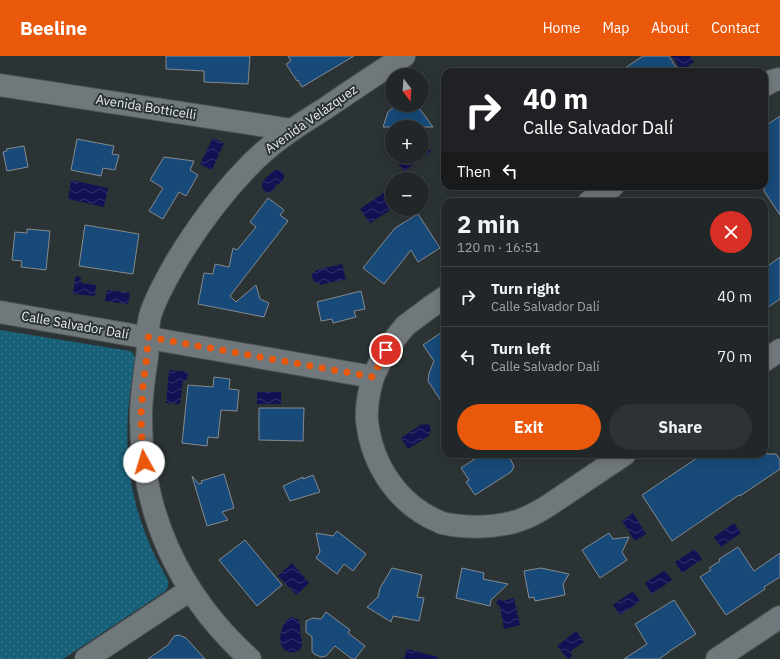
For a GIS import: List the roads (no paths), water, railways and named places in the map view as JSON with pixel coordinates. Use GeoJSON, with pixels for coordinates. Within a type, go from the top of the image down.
{"type":"FeatureCollection","features":[{"type":"Feature","properties":{"kind":"street","name":"Avenida Velázquez"},"geometry":{"type":"LineString","coordinates":[[250,659],[235,646],[215,623],[190,590],[162,536],[153,506],[146,477],[142,446],[141,416],[150,315],[166,279],[200,225],[221,197],[246,169],[267,149],[292,130],[404,56]]}},
{"type":"Feature","properties":{"kind":"street"},"geometry":{"type":"LineString","coordinates":[[768,84],[772,81],[780,80]]}},
{"type":"Feature","properties":{"kind":"street","name":"Avenida Botticelli"},"geometry":{"type":"LineString","coordinates":[[0,85],[292,130]]}},
{"type":"Feature","properties":{"kind":"street"},"geometry":{"type":"LineString","coordinates":[[595,198],[607,190]]}},
{"type":"Feature","properties":{"kind":"street"},"geometry":{"type":"LineString","coordinates":[[441,300],[405,326],[386,350],[373,377],[368,398],[367,420],[371,442],[378,463],[389,482],[404,499],[421,512],[441,523],[466,527],[491,526],[515,521],[538,512],[619,458]]}},
{"type":"Feature","properties":{"kind":"street","name":"Calle Salvador Dalí"},"geometry":{"type":"LineString","coordinates":[[0,312],[373,377]]}},
{"type":"Feature","properties":{"kind":"street"},"geometry":{"type":"LineString","coordinates":[[768,358],[780,350]]}},
{"type":"Feature","properties":{"kind":"street"},"geometry":{"type":"LineString","coordinates":[[86,659],[190,590]]}},
{"type":"Feature","properties":{"kind":"street"},"geometry":{"type":"LineString","coordinates":[[717,659],[780,617]]}},
{"type":"Feature","properties":{"kind":"water"},"geometry":{"type":"Polygon","coordinates":[[[672,56],[690,56],[694,62],[684,68],[680,68],[672,56]]]}},
{"type":"Feature","properties":{"kind":"water"},"geometry":{"type":"Polygon","coordinates":[[[213,138],[224,143],[212,170],[200,164],[213,138]]]}},
{"type":"Feature","properties":{"kind":"water"},"geometry":{"type":"Polygon","coordinates":[[[399,164],[414,164],[404,171],[399,164]]]}},
{"type":"Feature","properties":{"kind":"water"},"geometry":{"type":"Polygon","coordinates":[[[275,170],[282,172],[284,178],[273,190],[267,193],[262,187],[262,184],[275,170]]]}},
{"type":"Feature","properties":{"kind":"water"},"geometry":{"type":"Polygon","coordinates":[[[71,180],[108,188],[104,207],[68,199],[71,180]]]}},
{"type":"Feature","properties":{"kind":"water"},"geometry":{"type":"Polygon","coordinates":[[[385,192],[385,213],[370,223],[360,209],[385,192]]]}},
{"type":"Feature","properties":{"kind":"water"},"geometry":{"type":"Polygon","coordinates":[[[342,264],[346,279],[320,285],[313,280],[312,274],[317,270],[342,264]]]}},
{"type":"Feature","properties":{"kind":"water"},"geometry":{"type":"Polygon","coordinates":[[[78,276],[81,278],[81,283],[96,285],[95,296],[73,294],[75,277],[78,276]]]}},
{"type":"Feature","properties":{"kind":"water"},"geometry":{"type":"Polygon","coordinates":[[[107,290],[130,293],[128,304],[105,301],[107,290]]]}},
{"type":"Feature","properties":{"kind":"water"},"geometry":{"type":"Polygon","coordinates":[[[169,370],[188,372],[187,380],[183,380],[180,404],[166,403],[169,370]]]}},
{"type":"Feature","properties":{"kind":"water"},"geometry":{"type":"Polygon","coordinates":[[[257,392],[281,392],[281,404],[257,404],[257,392]]]}},
{"type":"Feature","properties":{"kind":"water"},"geometry":{"type":"Polygon","coordinates":[[[422,424],[428,424],[430,426],[430,435],[408,449],[401,438],[422,424]]]}},
{"type":"Feature","properties":{"kind":"water"},"geometry":{"type":"Polygon","coordinates":[[[633,513],[646,534],[635,541],[622,521],[633,513]]]}},
{"type":"Feature","properties":{"kind":"water"},"geometry":{"type":"Polygon","coordinates":[[[734,523],[741,533],[721,547],[714,537],[734,523]]]}},
{"type":"Feature","properties":{"kind":"water"},"geometry":{"type":"Polygon","coordinates":[[[695,549],[702,559],[682,573],[675,562],[695,549]]]}},
{"type":"Feature","properties":{"kind":"water"},"geometry":{"type":"Polygon","coordinates":[[[292,563],[309,583],[297,595],[278,576],[292,563]]]}},
{"type":"Feature","properties":{"kind":"water"},"geometry":{"type":"Polygon","coordinates":[[[665,570],[672,580],[652,594],[645,583],[665,570]]]}},
{"type":"Feature","properties":{"kind":"water"},"geometry":{"type":"Polygon","coordinates":[[[633,591],[640,601],[620,615],[613,605],[633,591]]]}},
{"type":"Feature","properties":{"kind":"water"},"geometry":{"type":"Polygon","coordinates":[[[500,598],[503,601],[514,598],[520,625],[504,629],[500,606],[496,603],[500,598]]]}},
{"type":"Feature","properties":{"kind":"water"},"geometry":{"type":"Polygon","coordinates":[[[292,617],[298,619],[300,625],[302,644],[300,649],[296,652],[286,651],[282,646],[280,639],[284,625],[287,620],[292,617]]]}},
{"type":"Feature","properties":{"kind":"water"},"geometry":{"type":"Polygon","coordinates":[[[576,631],[584,642],[571,651],[572,656],[568,659],[557,646],[576,631]]]}},
{"type":"Feature","properties":{"kind":"water"},"geometry":{"type":"Polygon","coordinates":[[[407,649],[438,657],[438,659],[404,659],[407,649]]]}}]}
